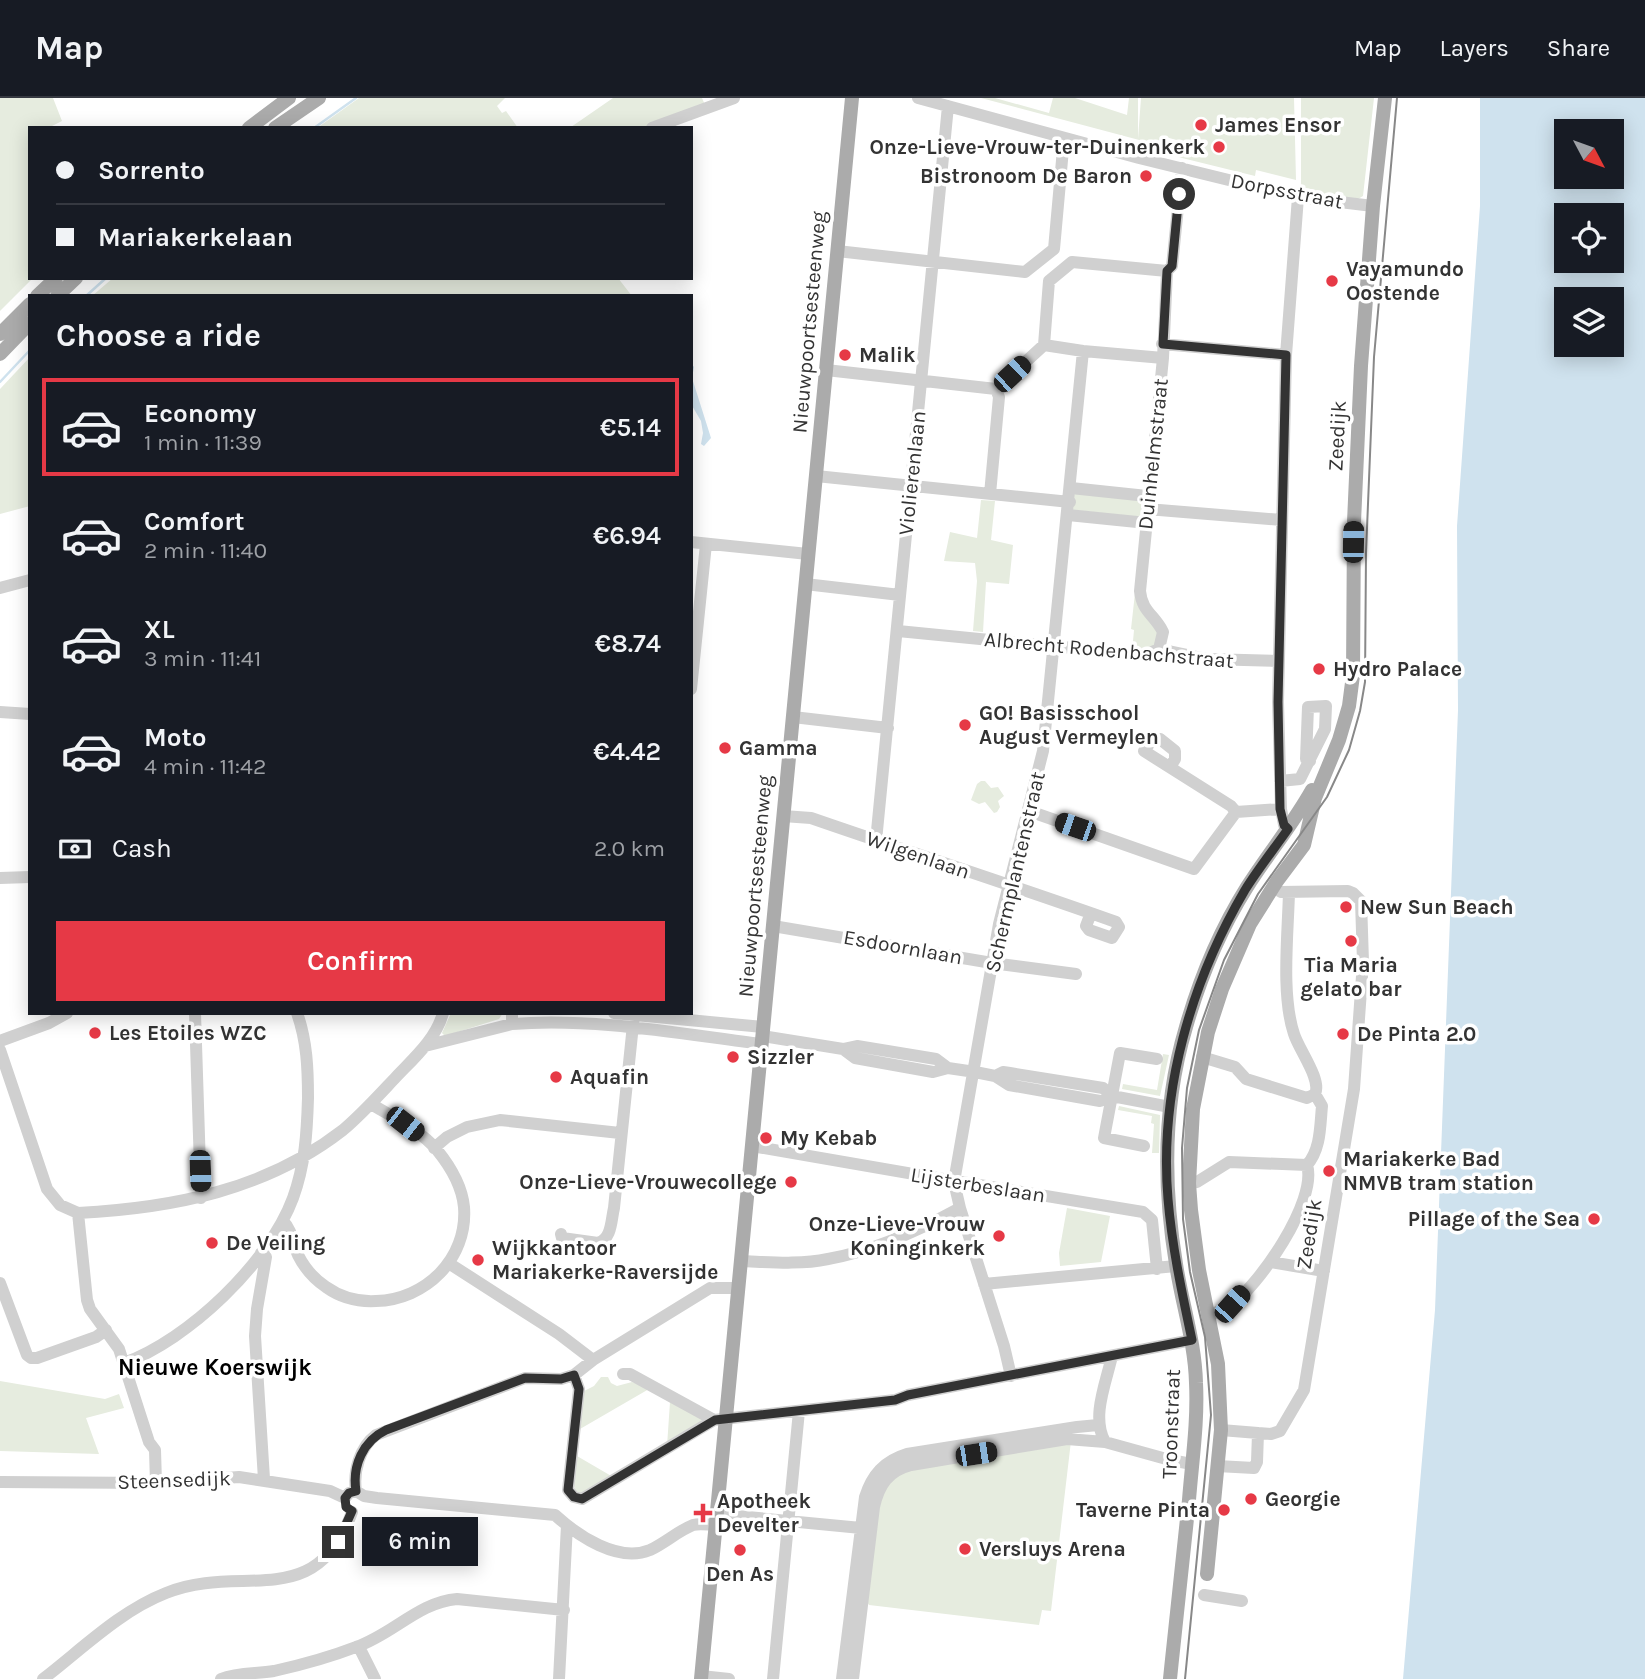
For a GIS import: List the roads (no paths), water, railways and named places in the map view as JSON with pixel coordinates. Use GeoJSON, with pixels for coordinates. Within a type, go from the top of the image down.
{"type":"FeatureCollection","features":[{"type":"Feature","properties":{"kind":"main road"},"geometry":{"type":"LineString","coordinates":[[252,126],[289,98]]}},
{"type":"Feature","properties":{"kind":"main road"},"geometry":{"type":"LineString","coordinates":[[278,126],[320,98]]}},
{"type":"Feature","properties":{"kind":"main road","name":"Nieuwpoortsesteenweg"},"geometry":{"type":"LineString","coordinates":[[701,1678],[716,1520],[720,1420],[741,1261],[852,98]]}},
{"type":"Feature","properties":{"kind":"main road","name":"Zeedijk"},"geometry":{"type":"LineString","coordinates":[[1307,833],[1315,799],[1345,720],[1352,685],[1353,535],[1358,418],[1373,206],[1385,98]]}},
{"type":"Feature","properties":{"kind":"main road"},"geometry":{"type":"LineString","coordinates":[[39,294],[54,280]]}},
{"type":"Feature","properties":{"kind":"main road"},"geometry":{"type":"LineString","coordinates":[[59,294],[74,280]]}},
{"type":"Feature","properties":{"kind":"main road"},"geometry":{"type":"LineString","coordinates":[[0,334],[28,306]]}},
{"type":"Feature","properties":{"kind":"main road"},"geometry":{"type":"LineString","coordinates":[[0,354],[28,325]]}},
{"type":"Feature","properties":{"kind":"main road","name":"Zeedijk"},"geometry":{"type":"LineString","coordinates":[[1292,823],[1325,771]]}},
{"type":"Feature","properties":{"kind":"main road"},"geometry":{"type":"LineString","coordinates":[[1207,1574],[1221,1430],[1218,1363],[1194,1239],[1189,1183],[1193,1109],[1202,1057],[1222,989],[1236,954],[1250,924],[1273,887],[1304,845],[1307,833],[1304,823],[1292,823]]}},
{"type":"Feature","properties":{"kind":"main road","name":"Troonstraat"},"geometry":{"type":"LineString","coordinates":[[1170,1679],[1192,1464],[1197,1387],[1192,1340],[1176,1266],[1168,1196],[1170,1107],[1185,1030],[1212,955],[1247,886],[1292,823]]}},
{"type":"Feature","properties":{"kind":"main road"},"geometry":{"type":"LineString","coordinates":[[1170,1107],[1193,1109]]}},
{"type":"Feature","properties":{"kind":"main road"},"geometry":{"type":"LineString","coordinates":[[1192,1464],[1217,1466]]}},
{"type":"Feature","properties":{"kind":"street"},"geometry":{"type":"LineString","coordinates":[[657,126],[734,98]]}},
{"type":"Feature","properties":{"kind":"street","name":"Dorpsstraat"},"geometry":{"type":"LineString","coordinates":[[918,98],[1298,197],[1373,206]]}},
{"type":"Feature","properties":{"kind":"street","name":"Violierenlaan"},"geometry":{"type":"LineString","coordinates":[[876,841],[948,106]]}},
{"type":"Feature","properties":{"kind":"street"},"geometry":{"type":"LineString","coordinates":[[837,251],[1025,272],[1054,249],[1064,138]]}},
{"type":"Feature","properties":{"kind":"street","name":"Duinhelmstraat"},"geometry":{"type":"LineString","coordinates":[[1159,649],[1163,632],[1143,607],[1140,591],[1163,358],[1167,271],[1172,266],[1182,168]]}},
{"type":"Feature","properties":{"kind":"street"},"geometry":{"type":"LineString","coordinates":[[1281,807],[1279,662],[1286,355],[1298,197]]}},
{"type":"Feature","properties":{"kind":"street"},"geometry":{"type":"LineString","coordinates":[[1042,261],[1055,275]]}},
{"type":"Feature","properties":{"kind":"street"},"geometry":{"type":"LineString","coordinates":[[826,370],[996,389],[1044,345],[1049,281],[1072,262],[1167,271]]}},
{"type":"Feature","properties":{"kind":"street"},"geometry":{"type":"LineString","coordinates":[[1163,344],[1286,355]]}},
{"type":"Feature","properties":{"kind":"street"},"geometry":{"type":"LineString","coordinates":[[1044,345],[1163,358]]}},
{"type":"Feature","properties":{"kind":"street","name":"Schermplantenstraat"},"geometry":{"type":"LineString","coordinates":[[954,1182],[992,962],[1043,751],[1083,351]]}},
{"type":"Feature","properties":{"kind":"street"},"geometry":{"type":"LineString","coordinates":[[990,494],[999,397],[996,389]]}},
{"type":"Feature","properties":{"kind":"street"},"geometry":{"type":"LineString","coordinates":[[816,476],[990,494],[1147,523]]}},
{"type":"Feature","properties":{"kind":"street"},"geometry":{"type":"LineString","coordinates":[[1071,488],[1147,502],[1282,520]]}},
{"type":"Feature","properties":{"kind":"street"},"geometry":{"type":"LineString","coordinates":[[693,542],[808,554]]}},
{"type":"Feature","properties":{"kind":"street"},"geometry":{"type":"LineString","coordinates":[[693,670],[706,544]]}},
{"type":"Feature","properties":{"kind":"street"},"geometry":{"type":"LineString","coordinates":[[0,588],[28,581]]}},
{"type":"Feature","properties":{"kind":"street"},"geometry":{"type":"LineString","coordinates":[[805,584],[900,595]]}},
{"type":"Feature","properties":{"kind":"street","name":"Albrecht Rodenbachstraat"},"geometry":{"type":"LineString","coordinates":[[898,631],[1145,655],[1159,649],[1207,659],[1279,662]]}},
{"type":"Feature","properties":{"kind":"street"},"geometry":{"type":"LineString","coordinates":[[0,712],[28,714]]}},
{"type":"Feature","properties":{"kind":"street"},"geometry":{"type":"LineString","coordinates":[[793,717],[888,728]]}},
{"type":"Feature","properties":{"kind":"street"},"geometry":{"type":"LineString","coordinates":[[1280,781],[1300,779],[1310,761]]}},
{"type":"Feature","properties":{"kind":"street"},"geometry":{"type":"LineString","coordinates":[[1170,767],[1231,806],[1236,812]]}},
{"type":"Feature","properties":{"kind":"street"},"geometry":{"type":"LineString","coordinates":[[1029,811],[1194,869],[1236,812],[1288,806],[1292,823]]}},
{"type":"Feature","properties":{"kind":"street","name":"Wilgenlaan"},"geometry":{"type":"LineString","coordinates":[[783,816],[811,818],[1091,913]]}},
{"type":"Feature","properties":{"kind":"street"},"geometry":{"type":"LineString","coordinates":[[0,878],[28,877]]}},
{"type":"Feature","properties":{"kind":"street"},"geometry":{"type":"LineString","coordinates":[[1202,1057],[1234,1067],[1246,1079],[1307,1098],[1315,1094],[1316,1081],[1296,1041],[1287,1003],[1289,892],[1281,892],[1273,887]]}},
{"type":"Feature","properties":{"kind":"street","name":"Zeedijk"},"geometry":{"type":"LineString","coordinates":[[1258,1433],[1280,1432],[1304,1390],[1354,1089],[1363,962],[1363,912],[1358,898],[1348,891],[1289,892]]}},
{"type":"Feature","properties":{"kind":"street","name":"Esdoornlaan"},"geometry":{"type":"LineString","coordinates":[[773,926],[1076,974]]}},
{"type":"Feature","properties":{"kind":"street"},"geometry":{"type":"LineString","coordinates":[[0,1041],[50,1023],[64,1015]]}},
{"type":"Feature","properties":{"kind":"street"},"geometry":{"type":"LineString","coordinates":[[195,1015],[201,1198]]}},
{"type":"Feature","properties":{"kind":"street"},"geometry":{"type":"LineString","coordinates":[[124,1363],[141,1357],[173,1338],[207,1312],[261,1253],[283,1221],[292,1201],[305,1156],[306,1051],[298,1015]]}},
{"type":"Feature","properties":{"kind":"street"},"geometry":{"type":"LineString","coordinates":[[0,1050],[47,1189],[60,1205],[78,1213],[133,1210],[201,1198],[233,1188],[305,1156],[343,1129],[371,1104],[425,1046],[442,1015]]}},
{"type":"Feature","properties":{"kind":"street"},"geometry":{"type":"LineString","coordinates":[[618,1015],[659,1031],[762,1036]]}},
{"type":"Feature","properties":{"kind":"street"},"geometry":{"type":"LineString","coordinates":[[425,1046],[512,1019],[634,1022],[660,1016],[843,1049],[857,1046],[936,1059],[948,1068],[995,1076],[1009,1085],[1100,1101],[1112,1096],[1170,1107]]}},
{"type":"Feature","properties":{"kind":"street"},"geometry":{"type":"LineString","coordinates":[[659,1031],[660,1016]]}},
{"type":"Feature","properties":{"kind":"street"},"geometry":{"type":"LineString","coordinates":[[561,1234],[562,1238],[598,1242],[608,1237],[614,1208],[634,1022]]}},
{"type":"Feature","properties":{"kind":"street"},"geometry":{"type":"LineString","coordinates":[[1144,1146],[1104,1138],[1120,1053],[1157,1059]]}},
{"type":"Feature","properties":{"kind":"street"},"geometry":{"type":"LineString","coordinates":[[1208,1314],[1221,1312],[1232,1304],[1270,1262],[1297,1217],[1308,1177],[1307,1165],[1315,1156],[1319,1135],[1322,1106],[1315,1094]]}},
{"type":"Feature","properties":{"kind":"street"},"geometry":{"type":"LineString","coordinates":[[283,1221],[299,1256],[313,1277],[349,1299],[390,1301],[410,1295],[431,1282],[450,1264],[458,1246],[464,1208],[458,1182],[435,1147],[405,1124],[371,1104]]}},
{"type":"Feature","properties":{"kind":"street"},"geometry":{"type":"LineString","coordinates":[[435,1147],[447,1137],[467,1127],[500,1120],[620,1133]]}},
{"type":"Feature","properties":{"kind":"street","name":"Lijsterbeslaan"},"geometry":{"type":"LineString","coordinates":[[752,1146],[1143,1212],[1152,1220],[1157,1269]]}},
{"type":"Feature","properties":{"kind":"street"},"geometry":{"type":"LineString","coordinates":[[1189,1183],[1198,1182],[1229,1162],[1307,1165]]}},
{"type":"Feature","properties":{"kind":"street"},"geometry":{"type":"LineString","coordinates":[[954,1182],[1011,1376]]}},
{"type":"Feature","properties":{"kind":"street"},"geometry":{"type":"LineString","coordinates":[[741,1261],[826,1260],[857,1252],[930,1225],[960,1208]]}},
{"type":"Feature","properties":{"kind":"street"},"geometry":{"type":"LineString","coordinates":[[78,1213],[87,1300],[119,1349],[149,1442],[155,1450],[156,1483]]}},
{"type":"Feature","properties":{"kind":"street"},"geometry":{"type":"LineString","coordinates":[[261,1253],[266,1256],[257,1309],[256,1336],[264,1479]]}},
{"type":"Feature","properties":{"kind":"street"},"geometry":{"type":"LineString","coordinates":[[1270,1262],[1324,1271]]}},
{"type":"Feature","properties":{"kind":"street"},"geometry":{"type":"LineString","coordinates":[[450,1264],[559,1334],[593,1360]]}},
{"type":"Feature","properties":{"kind":"street"},"geometry":{"type":"LineString","coordinates":[[984,1284],[1176,1266]]}},
{"type":"Feature","properties":{"kind":"street"},"geometry":{"type":"LineString","coordinates":[[0,1283],[4,1304],[27,1355],[31,1358],[96,1337],[106,1330]]}},
{"type":"Feature","properties":{"kind":"street"},"geometry":{"type":"LineString","coordinates":[[366,1497],[356,1479],[360,1458],[367,1443],[376,1435],[525,1378],[561,1379],[574,1375],[593,1360],[710,1288],[738,1288]]}},
{"type":"Feature","properties":{"kind":"street"},"geometry":{"type":"LineString","coordinates":[[574,1375],[579,1389],[568,1490],[574,1497],[582,1499],[720,1420],[895,1400],[908,1395],[1192,1340]]}},
{"type":"Feature","properties":{"kind":"street"},"geometry":{"type":"LineString","coordinates":[[1105,1442],[1098,1425],[1112,1356]]}},
{"type":"Feature","properties":{"kind":"street"},"geometry":{"type":"LineString","coordinates":[[622,1374],[630,1374],[720,1420]]}},
{"type":"Feature","properties":{"kind":"street"},"geometry":{"type":"LineString","coordinates":[[773,1679],[799,1411]]}},
{"type":"Feature","properties":{"kind":"street"},"geometry":{"type":"LineString","coordinates":[[842,1679],[865,1497],[872,1478],[884,1465],[899,1457],[1098,1425]]}},
{"type":"Feature","properties":{"kind":"street"},"geometry":{"type":"LineString","coordinates":[[1217,1466],[1254,1468],[1257,1462],[1258,1433],[1221,1430]]}},
{"type":"Feature","properties":{"kind":"street"},"geometry":{"type":"LineString","coordinates":[[853,1679],[874,1507],[879,1488],[891,1474],[911,1465],[1067,1439],[1105,1442],[1192,1464]]}},
{"type":"Feature","properties":{"kind":"street","name":"Steensedijk"},"geometry":{"type":"LineString","coordinates":[[0,1482],[156,1483],[211,1477],[264,1479],[330,1492],[345,1498]]}},
{"type":"Feature","properties":{"kind":"street"},"geometry":{"type":"LineString","coordinates":[[366,1497],[360,1510],[352,1511],[346,1507],[345,1498],[349,1493],[366,1497],[555,1515],[566,1525],[603,1547],[628,1553],[650,1550],[695,1524],[716,1520],[788,1521],[861,1528]]}},
{"type":"Feature","properties":{"kind":"street"},"geometry":{"type":"LineString","coordinates":[[43,1679],[137,1607],[167,1592],[197,1584],[285,1578],[310,1569],[330,1553],[338,1542],[352,1511]]}},
{"type":"Feature","properties":{"kind":"street"},"geometry":{"type":"LineString","coordinates":[[559,1679],[566,1525]]}},
{"type":"Feature","properties":{"kind":"street"},"geometry":{"type":"LineString","coordinates":[[1204,1595],[1242,1601]]}},
{"type":"Feature","properties":{"kind":"street"},"geometry":{"type":"LineString","coordinates":[[221,1679],[273,1671],[359,1647],[432,1604],[445,1600],[564,1610]]}},
{"type":"Feature","properties":{"kind":"street"},"geometry":{"type":"LineString","coordinates":[[359,1647],[375,1679]]}},
{"type":"Feature","properties":{"kind":"street"},"geometry":{"type":"LineString","coordinates":[[701,1678],[729,1679]]}},
{"type":"Feature","properties":{"kind":"water"},"geometry":{"type":"Polygon","coordinates":[[[1480,98],[1645,98],[1645,1679],[1403,1679],[1435,1310],[1458,710],[1457,526],[1480,206],[1480,98]]]}},
{"type":"Feature","properties":{"kind":"water"},"geometry":{"type":"Polygon","coordinates":[[[693,381],[711,438],[704,446],[701,444],[701,421],[693,407],[693,381]]]}},
{"type":"Feature","properties":{"kind":"waterway"},"geometry":{"type":"LineString","coordinates":[[317,126],[356,98]]}},
{"type":"Feature","properties":{"kind":"waterway"},"geometry":{"type":"LineString","coordinates":[[88,294],[104,280]]}},
{"type":"Feature","properties":{"kind":"waterway"},"geometry":{"type":"LineString","coordinates":[[0,382],[28,352]]}},
{"type":"Feature","properties":{"kind":"tram line"},"geometry":{"type":"LineString","coordinates":[[1185,1679],[1211,1415],[1205,1337],[1190,1272],[1183,1219],[1182,1148],[1187,1088],[1199,1030],[1224,960],[1258,894],[1327,797],[1349,750],[1360,711],[1365,682],[1366,553],[1374,357],[1397,98]]}},
{"type":"Feature","properties":{"kind":"place","name":"James Ensor"},"geometry":{"type":"Point","coordinates":[1201,125]}},
{"type":"Feature","properties":{"kind":"place","name":"Onze-Lieve-Vrouw-ter-Duinenkerk"},"geometry":{"type":"Point","coordinates":[1219,147]}},
{"type":"Feature","properties":{"kind":"place","name":"Bistronoom De Baron"},"geometry":{"type":"Point","coordinates":[1146,176]}},
{"type":"Feature","properties":{"kind":"place","name":"Vayamundo Oostende"},"geometry":{"type":"Point","coordinates":[1332,281]}},
{"type":"Feature","properties":{"kind":"place","name":"Malik"},"geometry":{"type":"Point","coordinates":[845,355]}},
{"type":"Feature","properties":{"kind":"place","name":"Hydro Palace"},"geometry":{"type":"Point","coordinates":[1319,669]}},
{"type":"Feature","properties":{"kind":"place","name":"GO! Basisschool August Vermeylen"},"geometry":{"type":"Point","coordinates":[965,725]}},
{"type":"Feature","properties":{"kind":"place","name":"Gamma"},"geometry":{"type":"Point","coordinates":[725,748]}},
{"type":"Feature","properties":{"kind":"place","name":"New Sun Beach"},"geometry":{"type":"Point","coordinates":[1346,907]}},
{"type":"Feature","properties":{"kind":"place","name":"Tia Maria gelato bar"},"geometry":{"type":"Point","coordinates":[1351,941]}},
{"type":"Feature","properties":{"kind":"place","name":"Les Etoiles WZC"},"geometry":{"type":"Point","coordinates":[95,1033]}},
{"type":"Feature","properties":{"kind":"place","name":"De Pinta 2.0"},"geometry":{"type":"Point","coordinates":[1343,1034]}},
{"type":"Feature","properties":{"kind":"place","name":"Sizzler"},"geometry":{"type":"Point","coordinates":[733,1057]}},
{"type":"Feature","properties":{"kind":"place","name":"Aquafin"},"geometry":{"type":"Point","coordinates":[556,1077]}},
{"type":"Feature","properties":{"kind":"place","name":"My Kebab"},"geometry":{"type":"Point","coordinates":[766,1138]}},
{"type":"Feature","properties":{"kind":"place","name":"Mariakerke Bad NMVB tram station"},"geometry":{"type":"Point","coordinates":[1329,1171]}},
{"type":"Feature","properties":{"kind":"place","name":"Onze-Lieve-Vrouwecollege"},"geometry":{"type":"Point","coordinates":[791,1182]}},
{"type":"Feature","properties":{"kind":"place","name":"Pillage of the Sea"},"geometry":{"type":"Point","coordinates":[1594,1219]}},
{"type":"Feature","properties":{"kind":"place","name":"Onze-Lieve-Vrouw Koninginkerk"},"geometry":{"type":"Point","coordinates":[999,1236]}},
{"type":"Feature","properties":{"kind":"place","name":"De Veiling"},"geometry":{"type":"Point","coordinates":[212,1243]}},
{"type":"Feature","properties":{"kind":"place","name":"Wijkkantoor Mariakerke-Raversijde"},"geometry":{"type":"Point","coordinates":[478,1260]}},
{"type":"Feature","properties":{"kind":"place","name":"Georgie"},"geometry":{"type":"Point","coordinates":[1251,1499]}},
{"type":"Feature","properties":{"kind":"place","name":"Taverne Pinta"},"geometry":{"type":"Point","coordinates":[1224,1510]}},
{"type":"Feature","properties":{"kind":"place","name":"Apotheek Develter"},"geometry":{"type":"Point","coordinates":[703,1513]}},
{"type":"Feature","properties":{"kind":"place","name":"Versluys Arena"},"geometry":{"type":"Point","coordinates":[965,1549]}},
{"type":"Feature","properties":{"kind":"place","name":"Den As"},"geometry":{"type":"Point","coordinates":[740,1550]}},
{"type":"Feature","properties":{"kind":"district","name":"Nieuwe Koerswijk"},"geometry":{"type":"Point","coordinates":[215,1367]}}]}
